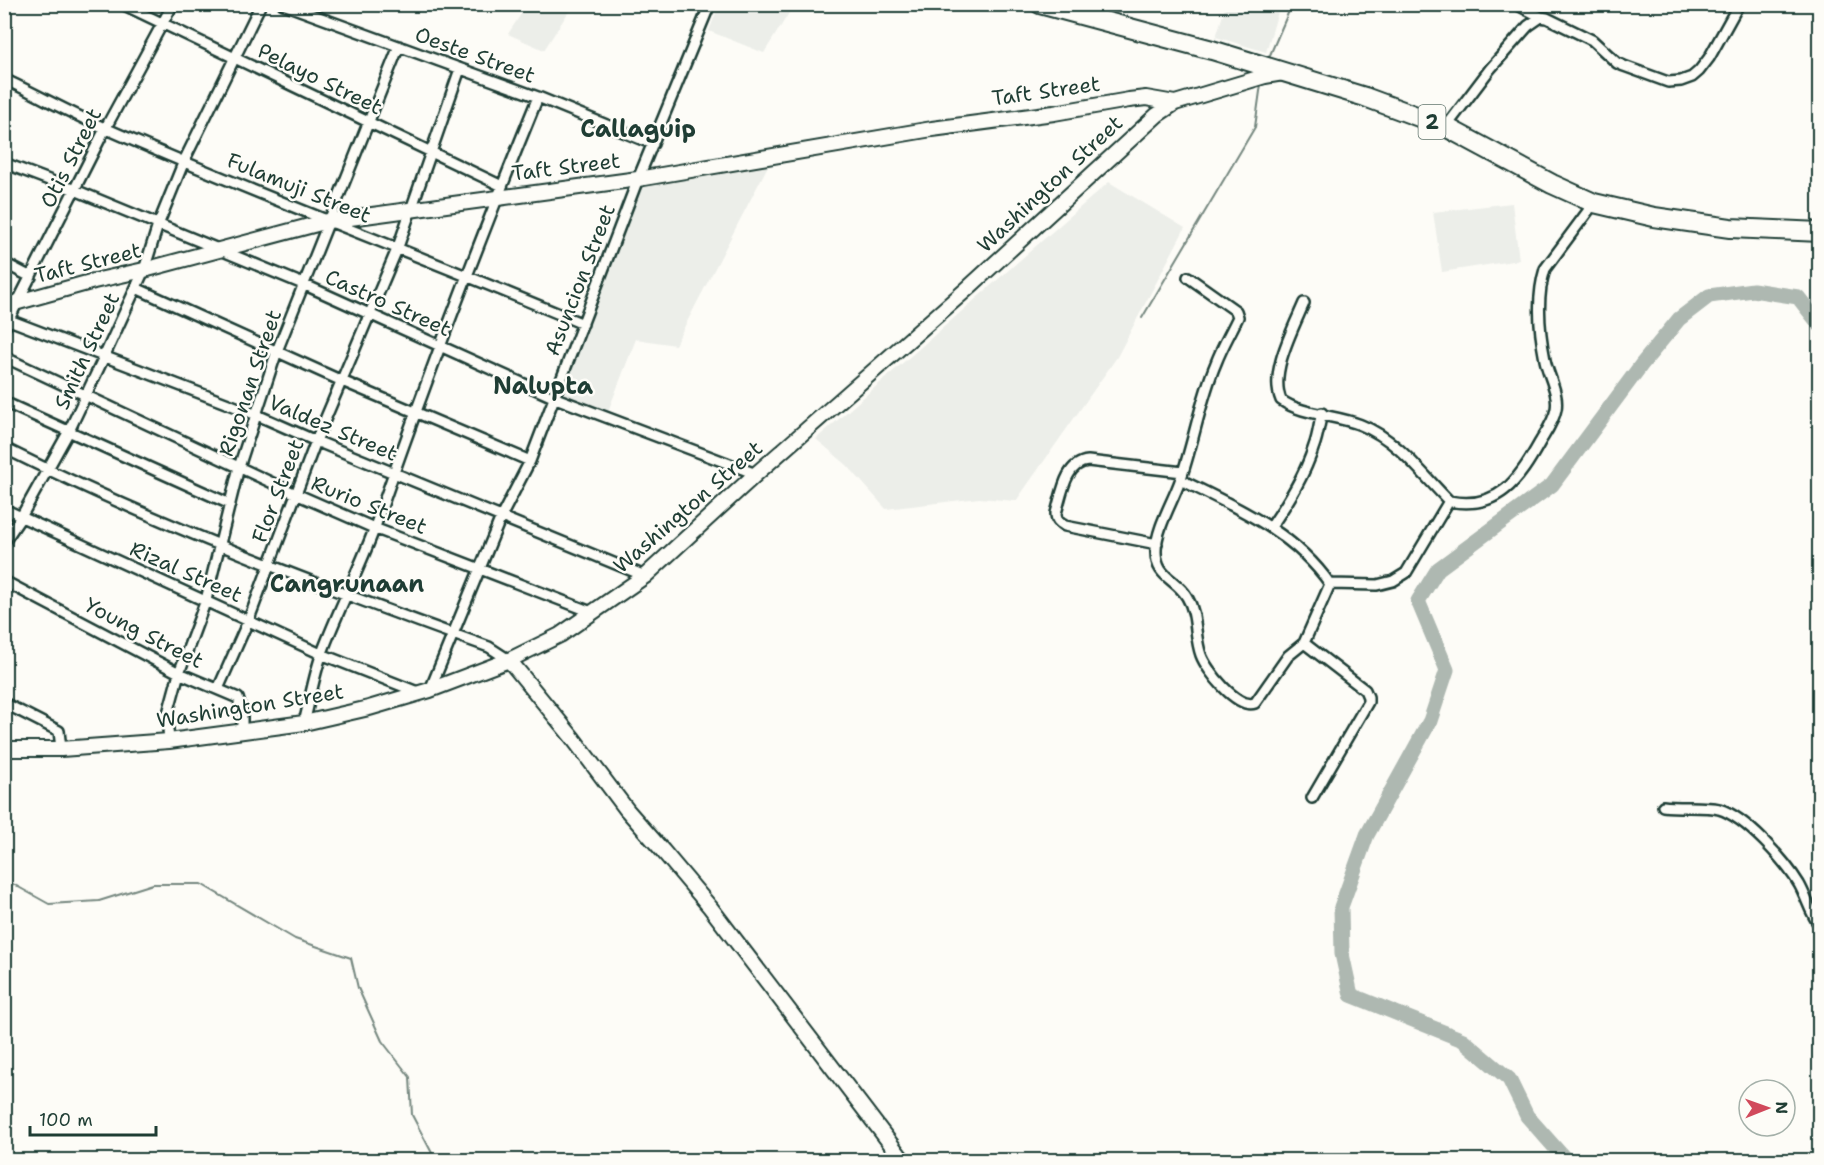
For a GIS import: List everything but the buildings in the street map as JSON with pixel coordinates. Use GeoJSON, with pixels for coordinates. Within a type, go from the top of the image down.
{"type":"FeatureCollection","features":[{"type":"Feature","properties":{"kind":"highway","name":"2"},"geometry":{"type":"LineString","coordinates":[[1040,4],[1292,73],[1365,97],[1446,127],[1552,184],[1594,203],[1654,217],[1730,228],[1820,232]]}},
{"type":"Feature","properties":{"kind":"street","name":"Pelayo Street"},"geometry":{"type":"LineString","coordinates":[[122,4],[162,25],[432,151],[500,191]]}},
{"type":"Feature","properties":{"kind":"street","name":"Otis Street"},"geometry":{"type":"LineString","coordinates":[[4,329],[11,304],[31,277],[105,129],[173,4]]}},
{"type":"Feature","properties":{"kind":"street","name":"Smith Street"},"geometry":{"type":"LineString","coordinates":[[4,543],[69,431],[144,270],[158,225],[184,161],[261,4]]}},
{"type":"Feature","properties":{"kind":"street","name":"Oeste Street"},"geometry":{"type":"LineString","coordinates":[[283,4],[538,97],[653,144]]}},
{"type":"Feature","properties":{"kind":"street","name":"Asuncion Street"},"geometry":{"type":"LineString","coordinates":[[425,692],[501,517],[530,461],[638,178],[710,4]]}},
{"type":"Feature","properties":{"kind":"street"},"geometry":{"type":"LineString","coordinates":[[1516,4],[1592,40],[1617,63],[1668,82],[1681,81],[1692,77],[1699,71],[1709,58],[1739,4]]}},
{"type":"Feature","properties":{"kind":"street"},"geometry":{"type":"LineString","coordinates":[[1446,127],[1490,69],[1528,26],[1541,17]]}},
{"type":"Feature","properties":{"kind":"street","name":"Rigonan Street"},"geometry":{"type":"LineString","coordinates":[[170,741],[166,717],[178,673],[206,600],[240,467],[277,351],[399,45]]}},
{"type":"Feature","properties":{"kind":"street","name":"Flor Street"},"geometry":{"type":"LineString","coordinates":[[218,689],[249,619],[316,441],[368,313],[398,247],[460,69]]}},
{"type":"Feature","properties":{"kind":"street","name":"Washington Street"},"geometry":{"type":"LineString","coordinates":[[4,749],[61,749],[170,741],[304,723],[425,692],[509,660],[561,635],[645,576],[756,474],[967,289],[1139,129],[1175,102],[1265,76],[1292,73]]}},
{"type":"Feature","properties":{"kind":"street","name":"Fulamuji Street"},"geometry":{"type":"LineString","coordinates":[[4,79],[105,129],[328,221],[468,275],[583,324]]}},
{"type":"Feature","properties":{"kind":"street"},"geometry":{"type":"LineString","coordinates":[[304,723],[321,654],[348,595],[440,346],[538,97]]}},
{"type":"Feature","properties":{"kind":"street","name":"Taft Street"},"geometry":{"type":"LineString","coordinates":[[11,304],[94,280],[144,270],[328,221],[410,211],[500,191],[638,178],[932,129],[1054,113],[1129,100],[1146,98],[1175,102]]}},
{"type":"Feature","properties":{"kind":"street","name":"Castro Street"},"geometry":{"type":"LineString","coordinates":[[4,163],[303,284],[553,397],[756,474]]}},
{"type":"Feature","properties":{"kind":"street"},"geometry":{"type":"LineString","coordinates":[[1304,303],[1280,363],[1279,395],[1287,405],[1347,419],[1365,426],[1392,443],[1449,501],[1479,504],[1491,499],[1510,485],[1529,461],[1552,420],[1556,401],[1545,360],[1538,301],[1541,281],[1551,260],[1594,203]]}},
{"type":"Feature","properties":{"kind":"street"},"geometry":{"type":"LineString","coordinates":[[4,263],[31,277]]}},
{"type":"Feature","properties":{"kind":"street"},"geometry":{"type":"LineString","coordinates":[[1188,278],[1236,311],[1238,317],[1216,362],[1182,476],[1156,544],[1159,569],[1167,579],[1182,590],[1190,605],[1196,620],[1201,656],[1221,685],[1240,702],[1251,705],[1256,703],[1288,656],[1304,643],[1330,584]]}},
{"type":"Feature","properties":{"kind":"street"},"geometry":{"type":"LineString","coordinates":[[136,288],[342,381],[530,461]]}},
{"type":"Feature","properties":{"kind":"street","name":"Valdez Street"},"geometry":{"type":"LineString","coordinates":[[7,319],[257,415],[645,576]]}},
{"type":"Feature","properties":{"kind":"street","name":"Rurio Street"},"geometry":{"type":"LineString","coordinates":[[4,357],[296,494],[374,528],[594,613]]}},
{"type":"Feature","properties":{"kind":"street"},"geometry":{"type":"LineString","coordinates":[[4,402],[230,504]]}},
{"type":"Feature","properties":{"kind":"street"},"geometry":{"type":"LineString","coordinates":[[1271,527],[1287,504],[1309,460],[1322,413]]}},
{"type":"Feature","properties":{"kind":"street"},"geometry":{"type":"LineString","coordinates":[[4,448],[46,469],[221,545],[348,595],[489,646],[509,660],[627,810],[710,907],[903,1161]]}},
{"type":"Feature","properties":{"kind":"street"},"geometry":{"type":"LineString","coordinates":[[1156,544],[1059,523],[1056,513],[1070,471],[1076,464],[1088,461],[1182,476],[1271,527],[1315,563],[1330,584]]}},
{"type":"Feature","properties":{"kind":"street"},"geometry":{"type":"LineString","coordinates":[[1330,584],[1377,585],[1393,581],[1406,573],[1449,501]]}},
{"type":"Feature","properties":{"kind":"street","name":"Rizal Street"},"geometry":{"type":"LineString","coordinates":[[4,509],[249,619],[321,654],[425,692]]}},
{"type":"Feature","properties":{"kind":"street","name":"Young Street"},"geometry":{"type":"LineString","coordinates":[[4,581],[178,673],[238,698],[242,712],[242,732]]}},
{"type":"Feature","properties":{"kind":"street"},"geometry":{"type":"LineString","coordinates":[[1304,643],[1365,690],[1368,697],[1368,702],[1312,798]]}},
{"type":"Feature","properties":{"kind":"street"},"geometry":{"type":"LineString","coordinates":[[4,703],[59,730],[61,749]]}},
{"type":"Feature","properties":{"kind":"street"},"geometry":{"type":"LineString","coordinates":[[1663,806],[1716,808],[1728,812],[1767,844],[1791,870],[1820,926]]}},
{"type":"Feature","properties":{"kind":"shaded area"},"geometry":{"type":"Polygon","coordinates":[[[719,4],[794,5],[764,53],[709,31],[719,4]]]}},
{"type":"Feature","properties":{"kind":"shaded area"},"geometry":{"type":"Polygon","coordinates":[[[527,5],[573,5],[544,50],[508,34],[527,5]]]}},
{"type":"Feature","properties":{"kind":"shaded area"},"geometry":{"type":"Polygon","coordinates":[[[1226,5],[1280,5],[1266,52],[1216,37],[1226,5]]]}},
{"type":"Feature","properties":{"kind":"shaded area"},"geometry":{"type":"Polygon","coordinates":[[[769,164],[675,345],[636,339],[607,414],[562,395],[643,183],[769,164]]]}},
{"type":"Feature","properties":{"kind":"shaded area"},"geometry":{"type":"Polygon","coordinates":[[[1109,182],[1185,228],[1117,357],[1016,501],[979,498],[886,509],[847,465],[816,439],[1109,182]]]}},
{"type":"Feature","properties":{"kind":"shaded area"},"geometry":{"type":"Polygon","coordinates":[[[1512,203],[1519,260],[1442,272],[1433,212],[1512,203]]]}},
{"type":"Feature","properties":{"kind":"waterway"},"geometry":{"type":"LineString","coordinates":[[1270,55],[1292,4]]}},
{"type":"Feature","properties":{"kind":"waterway"},"geometry":{"type":"LineString","coordinates":[[1142,318],[1255,127],[1261,84]]}},
{"type":"Feature","properties":{"kind":"waterway"},"geometry":{"type":"LineString","coordinates":[[1566,1160],[1527,1116],[1509,1079],[1463,1040],[1351,995],[1342,954],[1341,907],[1367,835],[1430,721],[1447,670],[1418,601],[1438,569],[1552,485],[1642,364],[1679,319],[1709,296],[1753,290],[1798,297],[1820,325]]}},
{"type":"Feature","properties":{"kind":"waterway"},"geometry":{"type":"LineString","coordinates":[[4,879],[49,904],[99,901],[153,884],[201,884],[295,939],[351,958],[358,988],[382,1041],[410,1077],[412,1115],[433,1155],[433,1160]]}},
{"type":"Feature","properties":{"kind":"district","name":"Callaguip"},"geometry":{"type":"Point","coordinates":[638,129]}},
{"type":"Feature","properties":{"kind":"district","name":"Nalupta"},"geometry":{"type":"Point","coordinates":[543,386]}},
{"type":"Feature","properties":{"kind":"district","name":"Cangrunaan"},"geometry":{"type":"Point","coordinates":[347,584]}}]}
